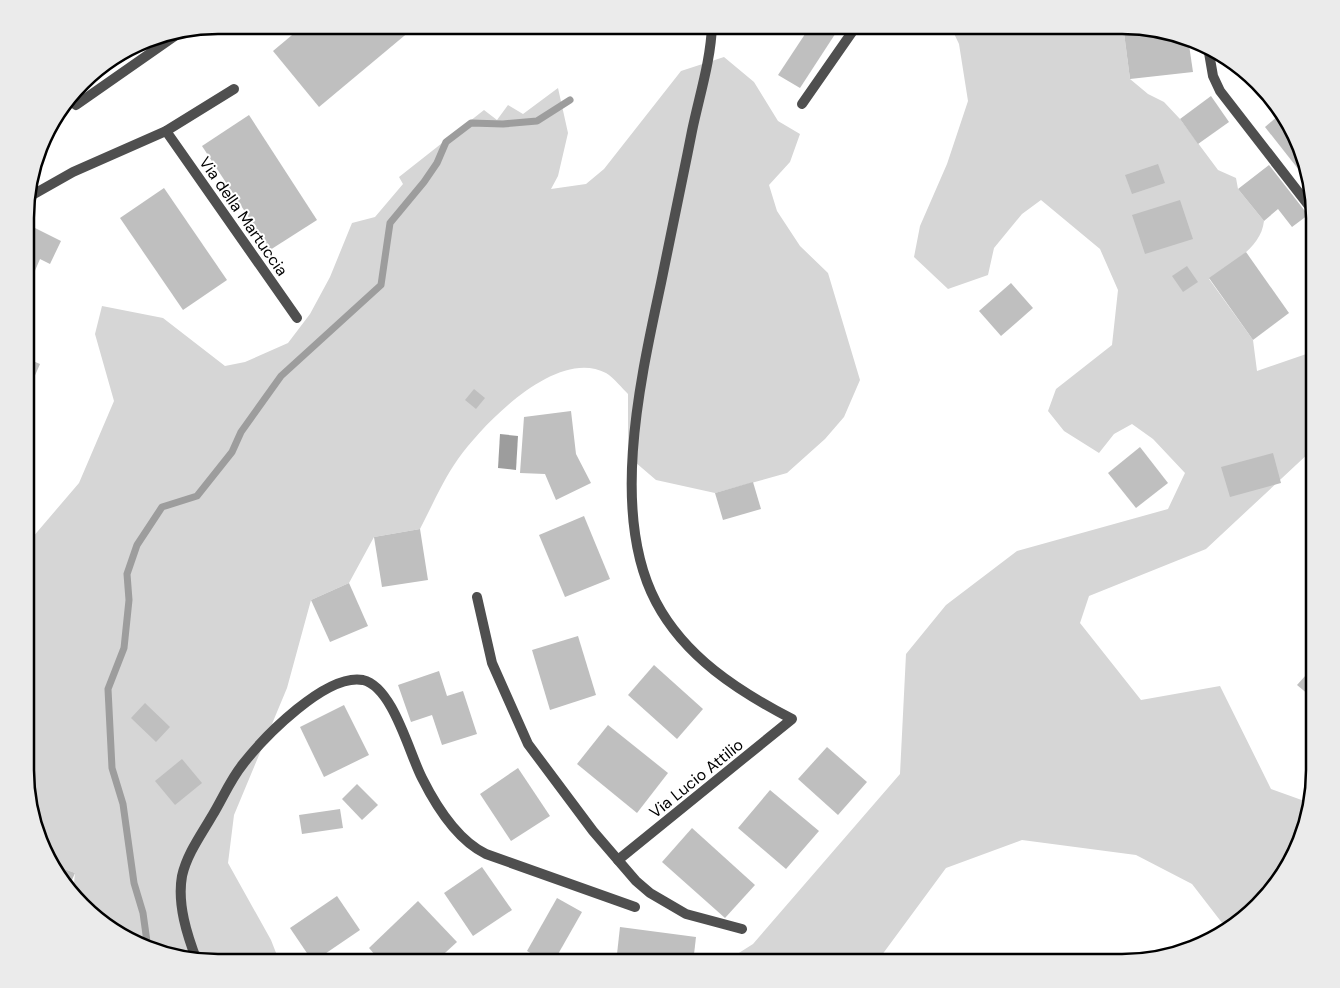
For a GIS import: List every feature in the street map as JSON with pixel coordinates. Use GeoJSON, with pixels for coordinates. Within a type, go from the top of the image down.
{"type":"FeatureCollection","features":[{"type":"Feature","properties":{"kind":"street","name":"Via Lucio Attilio"},"geometry":{"type":"LineString","coordinates":[[618,860],[792,718],[758,702],[724,678],[693,652],[676,632],[648,586],[636,532],[633,460],[641,385],[710,34]]}},
{"type":"Feature","properties":{"kind":"street"},"geometry":{"type":"LineString","coordinates":[[802,104],[851,34]]}},
{"type":"Feature","properties":{"kind":"street"},"geometry":{"type":"LineString","coordinates":[[77,99],[166,42]]}},
{"type":"Feature","properties":{"kind":"street"},"geometry":{"type":"LineString","coordinates":[[1209,55],[1210,66],[1220,91],[1306,201]]}},
{"type":"Feature","properties":{"kind":"street"},"geometry":{"type":"LineString","coordinates":[[35,193],[73,172],[166,131],[234,89]]}},
{"type":"Feature","properties":{"kind":"street","name":"Via della Martuccia"},"geometry":{"type":"LineString","coordinates":[[166,131],[297,318]]}},
{"type":"Feature","properties":{"kind":"street"},"geometry":{"type":"LineString","coordinates":[[477,597],[492,663],[528,744],[592,831],[642,887],[673,908],[700,919],[742,929]]}},
{"type":"Feature","properties":{"kind":"street"},"geometry":{"type":"LineString","coordinates":[[194,953],[186,929],[181,892],[183,873],[193,848],[234,776],[261,742],[303,705],[328,689],[349,681],[369,682],[386,697],[423,780],[442,810],[468,843],[486,854],[635,907]]}},
{"type":"Feature","properties":{"kind":"shaded area"},"geometry":{"type":"Polygon","coordinates":[[[954,34],[1124,34],[1130,79],[1148,94],[1164,102],[1180,119],[1218,170],[1236,178],[1238,189],[1264,221],[1262,231],[1251,247],[1209,279],[1253,340],[1257,371],[1306,354],[1306,456],[1206,549],[1089,596],[1080,623],[1141,700],[1220,686],[1271,789],[1304,801],[1303,806],[1292,841],[1282,862],[1261,892],[1244,909],[1223,924],[1192,884],[1136,855],[1022,840],[946,868],[883,954],[737,954],[753,944],[900,774],[906,654],[946,605],[1017,551],[1168,509],[1185,473],[1153,439],[1132,424],[1114,434],[1099,453],[1064,431],[1048,411],[1056,389],[1112,345],[1118,290],[1100,249],[1041,200],[1022,214],[994,248],[988,275],[948,289],[914,257],[920,226],[947,164],[968,101],[959,44],[954,34]]]}},
{"type":"Feature","properties":{"kind":"shaded area"},"geometry":{"type":"Polygon","coordinates":[[[724,57],[754,82],[778,121],[800,134],[790,162],[769,185],[777,211],[800,246],[828,273],[860,380],[844,417],[825,439],[787,473],[715,493],[656,480],[628,456],[628,394],[606,373],[587,368],[566,370],[544,379],[523,393],[485,427],[458,459],[420,529],[374,537],[349,583],[311,600],[287,688],[234,815],[228,863],[271,940],[276,954],[194,953],[170,948],[126,930],[96,909],[79,892],[74,885],[75,873],[62,868],[58,862],[40,818],[34,782],[34,536],[79,483],[114,401],[95,334],[102,306],[163,318],[225,366],[245,362],[288,343],[310,314],[330,277],[352,223],[375,217],[403,184],[399,177],[484,110],[497,120],[508,105],[523,114],[558,88],[568,133],[558,176],[551,189],[586,184],[604,169],[681,71],[724,57]]]}},
{"type":"Feature","properties":{"kind":"shaded area"},"geometry":{"type":"Polygon","coordinates":[[[500,434],[518,436],[516,470],[498,468],[500,434]]]}},
{"type":"Feature","properties":{"kind":"building"},"geometry":{"type":"Polygon","coordinates":[[[293,34],[406,34],[319,107],[273,51],[293,34]]]}},
{"type":"Feature","properties":{"kind":"building"},"geometry":{"type":"Polygon","coordinates":[[[805,34],[835,34],[800,88],[778,75],[805,34]]]}},
{"type":"Feature","properties":{"kind":"building"},"geometry":{"type":"Polygon","coordinates":[[[1124,34],[1158,37],[1189,47],[1193,72],[1130,79],[1124,34]]]}},
{"type":"Feature","properties":{"kind":"building"},"geometry":{"type":"Polygon","coordinates":[[[1211,96],[1229,122],[1198,144],[1180,119],[1211,96]]]}},
{"type":"Feature","properties":{"kind":"building"},"geometry":{"type":"Polygon","coordinates":[[[249,115],[317,220],[270,250],[202,146],[249,115]]]}},
{"type":"Feature","properties":{"kind":"building"},"geometry":{"type":"Polygon","coordinates":[[[1276,118],[1292,147],[1301,172],[1265,127],[1276,118]]]}},
{"type":"Feature","properties":{"kind":"building"},"geometry":{"type":"Polygon","coordinates":[[[1158,164],[1165,183],[1132,194],[1125,175],[1158,164]]]}},
{"type":"Feature","properties":{"kind":"building"},"geometry":{"type":"Polygon","coordinates":[[[1269,165],[1306,212],[1306,216],[1292,227],[1278,209],[1264,221],[1238,189],[1269,165]]]}},
{"type":"Feature","properties":{"kind":"building"},"geometry":{"type":"Polygon","coordinates":[[[164,188],[227,280],[183,310],[120,218],[164,188]]]}},
{"type":"Feature","properties":{"kind":"building"},"geometry":{"type":"Polygon","coordinates":[[[1180,200],[1193,239],[1145,254],[1132,215],[1180,200]]]}},
{"type":"Feature","properties":{"kind":"building"},"geometry":{"type":"Polygon","coordinates":[[[34,228],[61,241],[50,264],[40,259],[34,273],[34,228]]]}},
{"type":"Feature","properties":{"kind":"building"},"geometry":{"type":"Polygon","coordinates":[[[1246,252],[1289,313],[1253,340],[1209,278],[1246,252]]]}},
{"type":"Feature","properties":{"kind":"building"},"geometry":{"type":"Polygon","coordinates":[[[1187,266],[1198,282],[1183,292],[1172,276],[1187,266]]]}},
{"type":"Feature","properties":{"kind":"building"},"geometry":{"type":"Polygon","coordinates":[[[1011,283],[1033,308],[1001,336],[979,311],[1011,283]]]}},
{"type":"Feature","properties":{"kind":"building"},"geometry":{"type":"Polygon","coordinates":[[[34,361],[40,364],[34,378],[34,361]]]}},
{"type":"Feature","properties":{"kind":"building"},"geometry":{"type":"Polygon","coordinates":[[[474,389],[485,398],[476,409],[465,400],[474,389]]]}},
{"type":"Feature","properties":{"kind":"building"},"geometry":{"type":"Polygon","coordinates":[[[571,411],[576,454],[591,483],[556,500],[545,474],[520,473],[524,417],[571,411]]]}},
{"type":"Feature","properties":{"kind":"building"},"geometry":{"type":"Polygon","coordinates":[[[1140,447],[1168,483],[1136,508],[1108,473],[1140,447]]]}},
{"type":"Feature","properties":{"kind":"building"},"geometry":{"type":"Polygon","coordinates":[[[1273,453],[1281,483],[1230,497],[1221,467],[1273,453]]]}},
{"type":"Feature","properties":{"kind":"building"},"geometry":{"type":"Polygon","coordinates":[[[753,482],[761,509],[723,520],[715,493],[753,482]]]}},
{"type":"Feature","properties":{"kind":"building"},"geometry":{"type":"Polygon","coordinates":[[[584,516],[610,579],[565,597],[539,535],[584,516]]]}},
{"type":"Feature","properties":{"kind":"building"},"geometry":{"type":"Polygon","coordinates":[[[420,529],[428,580],[382,587],[374,537],[420,529]]]}},
{"type":"Feature","properties":{"kind":"building"},"geometry":{"type":"Polygon","coordinates":[[[349,583],[368,626],[330,642],[311,600],[349,583]]]}},
{"type":"Feature","properties":{"kind":"building"},"geometry":{"type":"Polygon","coordinates":[[[578,636],[596,695],[550,710],[532,650],[578,636]]]}},
{"type":"Feature","properties":{"kind":"building"},"geometry":{"type":"Polygon","coordinates":[[[654,665],[703,709],[677,739],[628,695],[654,665]]]}},
{"type":"Feature","properties":{"kind":"building"},"geometry":{"type":"Polygon","coordinates":[[[439,671],[447,696],[463,691],[477,734],[442,745],[432,715],[411,722],[398,685],[439,671]]]}},
{"type":"Feature","properties":{"kind":"building"},"geometry":{"type":"Polygon","coordinates":[[[1306,675],[1306,692],[1297,685],[1306,675]]]}},
{"type":"Feature","properties":{"kind":"building"},"geometry":{"type":"Polygon","coordinates":[[[145,703],[170,727],[156,742],[131,718],[145,703]]]}},
{"type":"Feature","properties":{"kind":"building"},"geometry":{"type":"Polygon","coordinates":[[[344,705],[369,755],[324,777],[300,727],[344,705]]]}},
{"type":"Feature","properties":{"kind":"building"},"geometry":{"type":"Polygon","coordinates":[[[608,725],[668,773],[637,813],[577,764],[608,725]]]}},
{"type":"Feature","properties":{"kind":"building"},"geometry":{"type":"Polygon","coordinates":[[[827,747],[867,782],[838,815],[798,779],[827,747]]]}},
{"type":"Feature","properties":{"kind":"building"},"geometry":{"type":"Polygon","coordinates":[[[182,759],[202,783],[175,805],[155,781],[182,759]]]}},
{"type":"Feature","properties":{"kind":"building"},"geometry":{"type":"Polygon","coordinates":[[[518,768],[550,816],[511,841],[480,794],[518,768]]]}},
{"type":"Feature","properties":{"kind":"building"},"geometry":{"type":"Polygon","coordinates":[[[357,784],[378,805],[362,820],[342,799],[357,784]]]}},
{"type":"Feature","properties":{"kind":"building"},"geometry":{"type":"Polygon","coordinates":[[[770,790],[819,831],[786,869],[738,828],[770,790]]]}},
{"type":"Feature","properties":{"kind":"building"},"geometry":{"type":"Polygon","coordinates":[[[340,809],[343,828],[302,834],[299,815],[340,809]]]}},
{"type":"Feature","properties":{"kind":"building"},"geometry":{"type":"Polygon","coordinates":[[[692,828],[755,885],[725,918],[662,862],[692,828]]]}},
{"type":"Feature","properties":{"kind":"building"},"geometry":{"type":"Polygon","coordinates":[[[482,867],[512,910],[473,936],[444,893],[482,867]]]}},
{"type":"Feature","properties":{"kind":"building"},"geometry":{"type":"Polygon","coordinates":[[[62,868],[75,873],[71,881],[62,868]]]}},
{"type":"Feature","properties":{"kind":"building"},"geometry":{"type":"Polygon","coordinates":[[[337,896],[360,930],[325,954],[308,954],[290,928],[337,896]]]}},
{"type":"Feature","properties":{"kind":"building"},"geometry":{"type":"Polygon","coordinates":[[[557,898],[582,912],[558,954],[532,954],[527,951],[557,898]]]}},
{"type":"Feature","properties":{"kind":"building"},"geometry":{"type":"Polygon","coordinates":[[[418,901],[457,942],[444,954],[374,954],[369,948],[418,901]]]}},
{"type":"Feature","properties":{"kind":"building"},"geometry":{"type":"Polygon","coordinates":[[[620,927],[696,937],[694,954],[617,954],[620,927]]]}},
{"type":"Feature","properties":{"kind":"waterway"},"geometry":{"type":"LineString","coordinates":[[147,940],[143,913],[134,883],[123,804],[112,768],[108,689],[124,648],[129,600],[127,574],[137,545],[162,507],[197,496],[232,452],[241,432],[281,376],[381,285],[390,223],[424,182],[437,163],[446,142],[471,123],[503,124],[537,121],[570,100]]}}]}
